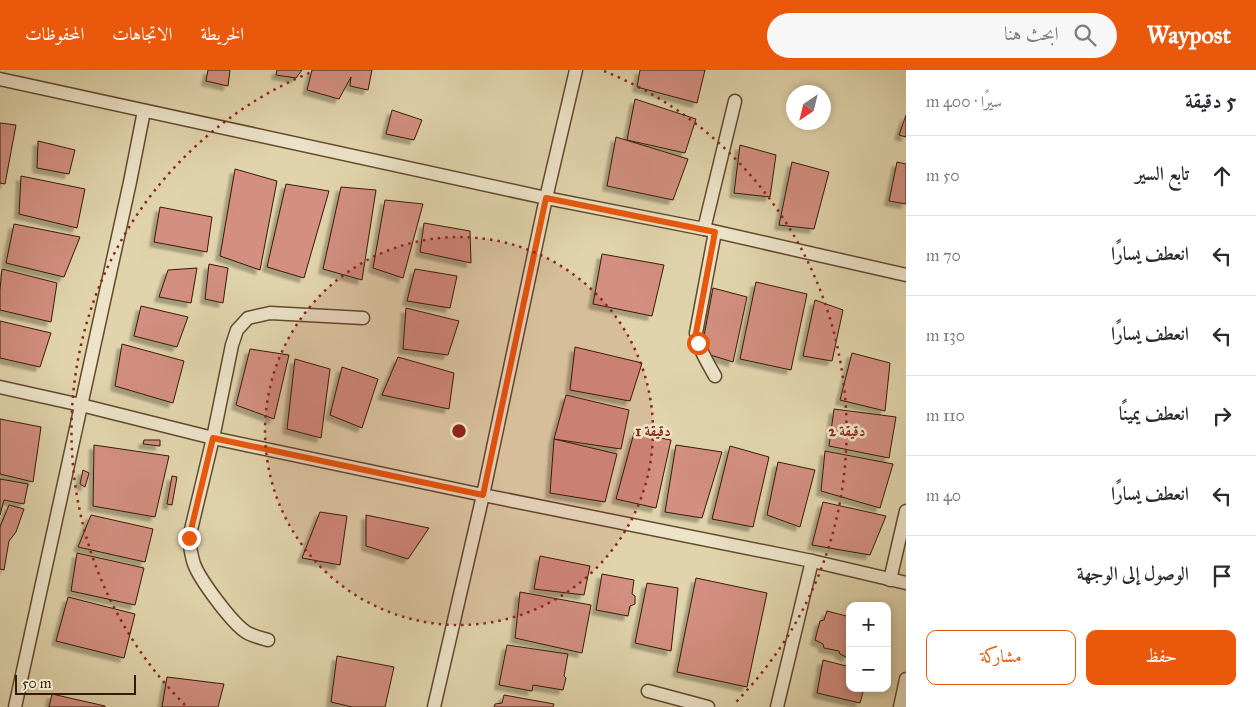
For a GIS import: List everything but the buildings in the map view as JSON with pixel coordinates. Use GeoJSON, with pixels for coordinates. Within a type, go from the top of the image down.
{"type":"FeatureCollection","features":[{"type":"Feature","properties":{"kind":"street"},"geometry":{"type":"LineString","coordinates":[[434,707],[483,495],[546,198],[576,70]]}},
{"type":"Feature","properties":{"kind":"street"},"geometry":{"type":"LineString","coordinates":[[0,79],[546,198],[709,230],[906,275]]}},
{"type":"Feature","properties":{"kind":"street"},"geometry":{"type":"LineString","coordinates":[[715,376],[701,352],[696,333],[709,230],[736,101]]}},
{"type":"Feature","properties":{"kind":"street"},"geometry":{"type":"LineString","coordinates":[[15,707],[144,111]]}},
{"type":"Feature","properties":{"kind":"street"},"geometry":{"type":"LineString","coordinates":[[268,640],[247,633],[235,624],[195,566],[190,552],[189,538],[213,438],[232,345],[237,330],[248,318],[270,312],[363,318]]}},
{"type":"Feature","properties":{"kind":"street"},"geometry":{"type":"LineString","coordinates":[[0,387],[213,438],[483,495],[812,561],[906,583]]}},
{"type":"Feature","properties":{"kind":"street"},"geometry":{"type":"LineString","coordinates":[[890,580],[906,511]]}},
{"type":"Feature","properties":{"kind":"street"},"geometry":{"type":"LineString","coordinates":[[777,707],[812,561]]}},
{"type":"Feature","properties":{"kind":"street"},"geometry":{"type":"LineString","coordinates":[[900,707],[906,679]]}},
{"type":"Feature","properties":{"kind":"street"},"geometry":{"type":"LineString","coordinates":[[648,691],[708,707]]}},
{"type":"Feature","properties":{"kind":"route"},"geometry":{"type":"LineString","coordinates":[[189,538],[213,438],[483,495],[546,198],[715,232],[696,333],[698,343]]}}]}
